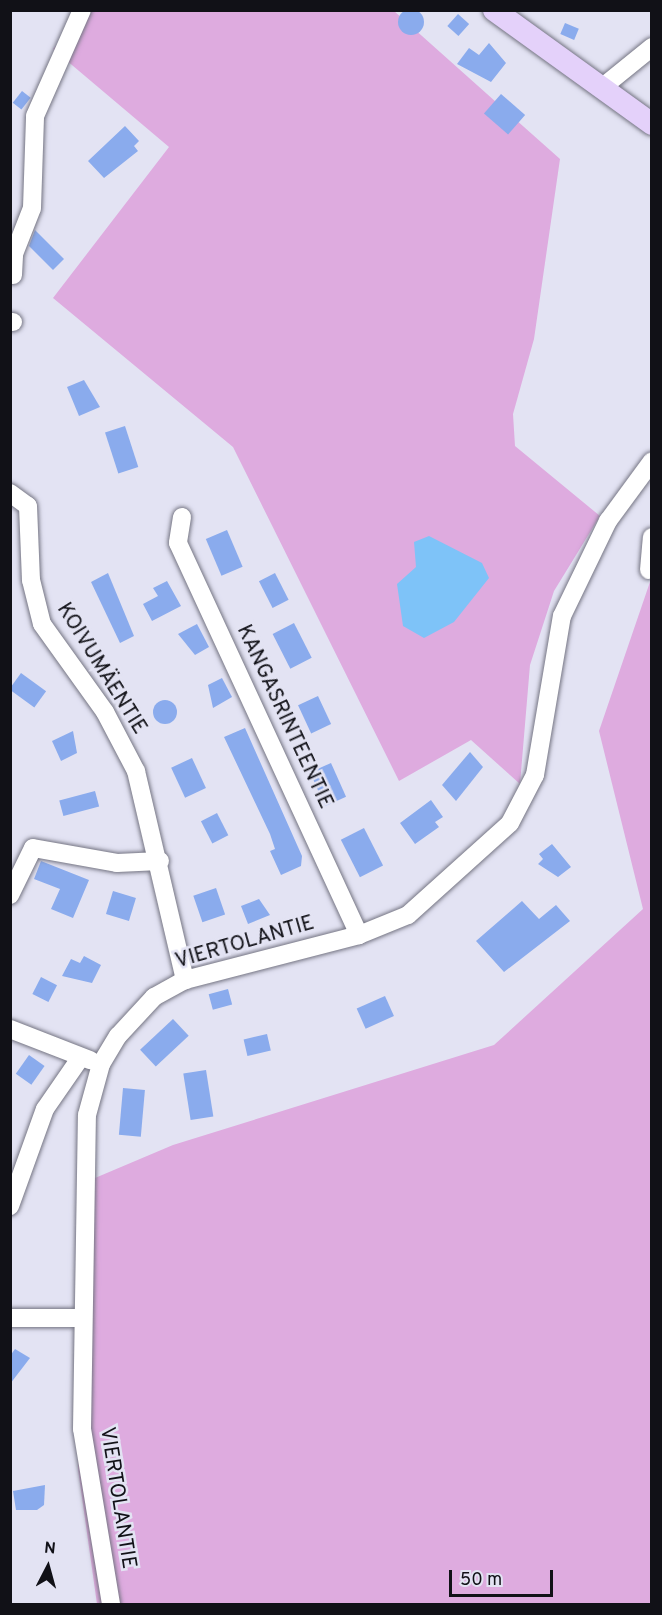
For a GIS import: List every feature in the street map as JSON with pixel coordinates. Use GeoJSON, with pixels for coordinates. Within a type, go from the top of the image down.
{"type":"FeatureCollection","features":[{"type":"Feature","properties":{"kind":"main road"},"geometry":{"type":"LineString","coordinates":[[494,10],[525,37],[604,86],[651,124]]}},
{"type":"Feature","properties":{"kind":"street"},"geometry":{"type":"LineString","coordinates":[[13,275],[14,254],[33,208],[35,116],[82,10]]}},
{"type":"Feature","properties":{"kind":"street"},"geometry":{"type":"LineString","coordinates":[[604,86],[651,47]]}},
{"type":"Feature","properties":{"kind":"street","name":"VIERTOLANTIE"},"geometry":{"type":"LineString","coordinates":[[111,1605],[82,1428],[81,1318],[87,1115],[100,1064],[134,1016],[185,980],[359,935],[408,915],[443,888],[524,804],[535,775],[562,616],[608,521],[651,461]]}},
{"type":"Feature","properties":{"kind":"street","name":"KOIVUMÄENTIE"},"geometry":{"type":"LineString","coordinates":[[10,493],[28,506],[31,580],[42,624],[122,740],[160,861],[185,980]]}},
{"type":"Feature","properties":{"kind":"street","name":"KANGASRINTEENTIE"},"geometry":{"type":"LineString","coordinates":[[182,517],[178,543],[359,935]]}},
{"type":"Feature","properties":{"kind":"street"},"geometry":{"type":"LineString","coordinates":[[649,570],[651,537]]}},
{"type":"Feature","properties":{"kind":"street"},"geometry":{"type":"LineString","coordinates":[[10,895],[33,848],[117,862],[160,861]]}},
{"type":"Feature","properties":{"kind":"street"},"geometry":{"type":"LineString","coordinates":[[10,1029],[100,1064]]}},
{"type":"Feature","properties":{"kind":"street"},"geometry":{"type":"LineString","coordinates":[[10,1206],[45,1109],[81,1057]]}},
{"type":"Feature","properties":{"kind":"street"},"geometry":{"type":"LineString","coordinates":[[10,1318],[81,1318]]}},
{"type":"Feature","properties":{"kind":"shaded area"},"geometry":{"type":"Polygon","coordinates":[[[89,11],[394,11],[560,159],[534,339],[513,414],[515,446],[600,516],[554,591],[530,665],[520,784],[471,740],[399,781],[233,447],[53,298],[169,147],[53,49],[89,11]]]}},
{"type":"Feature","properties":{"kind":"shaded area"},"geometry":{"type":"Polygon","coordinates":[[[651,579],[651,1604],[97,1604],[78,1469],[95,1178],[173,1145],[494,1045],[643,909],[599,731],[651,579]]]}},
{"type":"Feature","properties":{"kind":"water"},"geometry":{"type":"Polygon","coordinates":[[[429,536],[482,563],[489,578],[454,622],[424,638],[403,626],[397,584],[416,567],[414,542],[429,536]]]}},
{"type":"Feature","properties":{"kind":"building"},"geometry":{"type":"Polygon","coordinates":[[[411,9],[420,13],[424,22],[420,31],[411,35],[402,31],[398,22],[402,13],[411,9]]]}},
{"type":"Feature","properties":{"kind":"building"},"geometry":{"type":"Polygon","coordinates":[[[458,14],[469,24],[458,36],[447,26],[458,14]]]}},
{"type":"Feature","properties":{"kind":"building"},"geometry":{"type":"Polygon","coordinates":[[[565,23],[579,29],[574,40],[560,34],[565,23]]]}},
{"type":"Feature","properties":{"kind":"building"},"geometry":{"type":"Polygon","coordinates":[[[489,43],[506,63],[491,82],[457,64],[469,48],[479,55],[489,43]]]}},
{"type":"Feature","properties":{"kind":"building"},"geometry":{"type":"Polygon","coordinates":[[[22,91],[31,98],[21,110],[13,103],[22,91]]]}},
{"type":"Feature","properties":{"kind":"building"},"geometry":{"type":"Polygon","coordinates":[[[501,94],[525,115],[508,135],[484,114],[501,94]]]}},
{"type":"Feature","properties":{"kind":"building"},"geometry":{"type":"Polygon","coordinates":[[[125,126],[139,141],[134,146],[138,151],[104,178],[88,161],[125,126]]]}},
{"type":"Feature","properties":{"kind":"building"},"geometry":{"type":"Polygon","coordinates":[[[35,230],[64,259],[53,270],[29,246],[35,230]]]}},
{"type":"Feature","properties":{"kind":"building"},"geometry":{"type":"Polygon","coordinates":[[[84,380],[100,407],[79,416],[67,387],[84,380]]]}},
{"type":"Feature","properties":{"kind":"building"},"geometry":{"type":"Polygon","coordinates":[[[125,426],[138,467],[118,473],[105,432],[125,426]]]}},
{"type":"Feature","properties":{"kind":"building"},"geometry":{"type":"Polygon","coordinates":[[[227,530],[243,567],[221,576],[206,539],[227,530]]]}},
{"type":"Feature","properties":{"kind":"building"},"geometry":{"type":"Polygon","coordinates":[[[108,573],[134,636],[120,643],[91,582],[108,573]]]}},
{"type":"Feature","properties":{"kind":"building"},"geometry":{"type":"Polygon","coordinates":[[[275,573],[289,600],[273,608],[259,581],[275,573]]]}},
{"type":"Feature","properties":{"kind":"building"},"geometry":{"type":"Polygon","coordinates":[[[167,581],[181,606],[152,621],[143,604],[158,596],[153,588],[167,581]]]}},
{"type":"Feature","properties":{"kind":"building"},"geometry":{"type":"Polygon","coordinates":[[[294,623],[312,658],[290,669],[273,634],[294,623]]]}},
{"type":"Feature","properties":{"kind":"building"},"geometry":{"type":"Polygon","coordinates":[[[197,624],[209,647],[195,655],[178,634],[197,624]]]}},
{"type":"Feature","properties":{"kind":"building"},"geometry":{"type":"Polygon","coordinates":[[[21,673],[46,691],[34,707],[10,690],[21,673]]]}},
{"type":"Feature","properties":{"kind":"building"},"geometry":{"type":"Polygon","coordinates":[[[222,678],[232,697],[213,708],[208,685],[222,678]]]}},
{"type":"Feature","properties":{"kind":"building"},"geometry":{"type":"Polygon","coordinates":[[[318,696],[331,724],[311,733],[298,705],[318,696]]]}},
{"type":"Feature","properties":{"kind":"building"},"geometry":{"type":"Polygon","coordinates":[[[165,700],[174,703],[177,712],[174,721],[165,724],[156,721],[153,712],[156,703],[165,700]]]}},
{"type":"Feature","properties":{"kind":"building"},"geometry":{"type":"Polygon","coordinates":[[[245,728],[302,856],[301,866],[281,875],[270,851],[275,849],[270,834],[224,737],[245,728]]]}},
{"type":"Feature","properties":{"kind":"building"},"geometry":{"type":"Polygon","coordinates":[[[73,731],[77,753],[61,761],[52,741],[73,731]]]}},
{"type":"Feature","properties":{"kind":"building"},"geometry":{"type":"Polygon","coordinates":[[[470,752],[483,767],[456,801],[442,785],[470,752]]]}},
{"type":"Feature","properties":{"kind":"building"},"geometry":{"type":"Polygon","coordinates":[[[192,758],[206,788],[185,798],[171,768],[192,758]]]}},
{"type":"Feature","properties":{"kind":"building"},"geometry":{"type":"Polygon","coordinates":[[[331,763],[346,797],[325,806],[310,772],[331,763]]]}},
{"type":"Feature","properties":{"kind":"building"},"geometry":{"type":"Polygon","coordinates":[[[95,791],[99,806],[63,816],[59,801],[95,791]]]}},
{"type":"Feature","properties":{"kind":"building"},"geometry":{"type":"Polygon","coordinates":[[[431,800],[443,817],[435,822],[439,827],[415,844],[400,823],[431,800]]]}},
{"type":"Feature","properties":{"kind":"building"},"geometry":{"type":"Polygon","coordinates":[[[217,813],[228,835],[212,843],[201,821],[217,813]]]}},
{"type":"Feature","properties":{"kind":"building"},"geometry":{"type":"Polygon","coordinates":[[[364,828],[383,865],[360,877],[341,840],[364,828]]]}},
{"type":"Feature","properties":{"kind":"building"},"geometry":{"type":"Polygon","coordinates":[[[552,844],[571,867],[558,877],[538,864],[543,859],[539,854],[552,844]]]}},
{"type":"Feature","properties":{"kind":"building"},"geometry":{"type":"Polygon","coordinates":[[[41,861],[89,880],[73,918],[51,909],[60,889],[34,879],[41,861]]]}},
{"type":"Feature","properties":{"kind":"building"},"geometry":{"type":"Polygon","coordinates":[[[216,888],[225,914],[202,922],[193,896],[216,888]]]}},
{"type":"Feature","properties":{"kind":"building"},"geometry":{"type":"Polygon","coordinates":[[[113,891],[136,898],[129,921],[106,914],[113,891]]]}},
{"type":"Feature","properties":{"kind":"building"},"geometry":{"type":"Polygon","coordinates":[[[259,899],[270,915],[248,924],[241,906],[259,899]]]}},
{"type":"Feature","properties":{"kind":"building"},"geometry":{"type":"Polygon","coordinates":[[[522,901],[539,919],[556,905],[570,921],[504,972],[476,941],[522,901]]]}},
{"type":"Feature","properties":{"kind":"building"},"geometry":{"type":"Polygon","coordinates":[[[84,956],[101,965],[92,983],[62,976],[71,959],[80,963],[84,956]]]}},
{"type":"Feature","properties":{"kind":"building"},"geometry":{"type":"Polygon","coordinates":[[[41,977],[57,985],[48,1002],[32,994],[41,977]]]}},
{"type":"Feature","properties":{"kind":"building"},"geometry":{"type":"Polygon","coordinates":[[[228,989],[232,1004],[213,1010],[209,994],[228,989]]]}},
{"type":"Feature","properties":{"kind":"building"},"geometry":{"type":"Polygon","coordinates":[[[385,996],[394,1016],[366,1029],[357,1009],[385,996]]]}},
{"type":"Feature","properties":{"kind":"building"},"geometry":{"type":"Polygon","coordinates":[[[173,1019],[189,1036],[156,1067],[140,1050],[173,1019]]]}},
{"type":"Feature","properties":{"kind":"building"},"geometry":{"type":"Polygon","coordinates":[[[267,1034],[271,1051],[247,1056],[244,1039],[267,1034]]]}},
{"type":"Feature","properties":{"kind":"building"},"geometry":{"type":"Polygon","coordinates":[[[29,1055],[45,1066],[31,1085],[16,1074],[29,1055]]]}},
{"type":"Feature","properties":{"kind":"building"},"geometry":{"type":"Polygon","coordinates":[[[206,1070],[213,1116],[191,1120],[183,1074],[206,1070]]]}},
{"type":"Feature","properties":{"kind":"building"},"geometry":{"type":"Polygon","coordinates":[[[123,1088],[145,1090],[141,1137],[119,1135],[123,1088]]]}},
{"type":"Feature","properties":{"kind":"building"},"geometry":{"type":"Polygon","coordinates":[[[15,1349],[30,1358],[10,1384],[10,1356],[15,1349]]]}},
{"type":"Feature","properties":{"kind":"building"},"geometry":{"type":"Polygon","coordinates":[[[45,1485],[44,1505],[37,1510],[16,1510],[13,1491],[45,1485]]]}}]}
